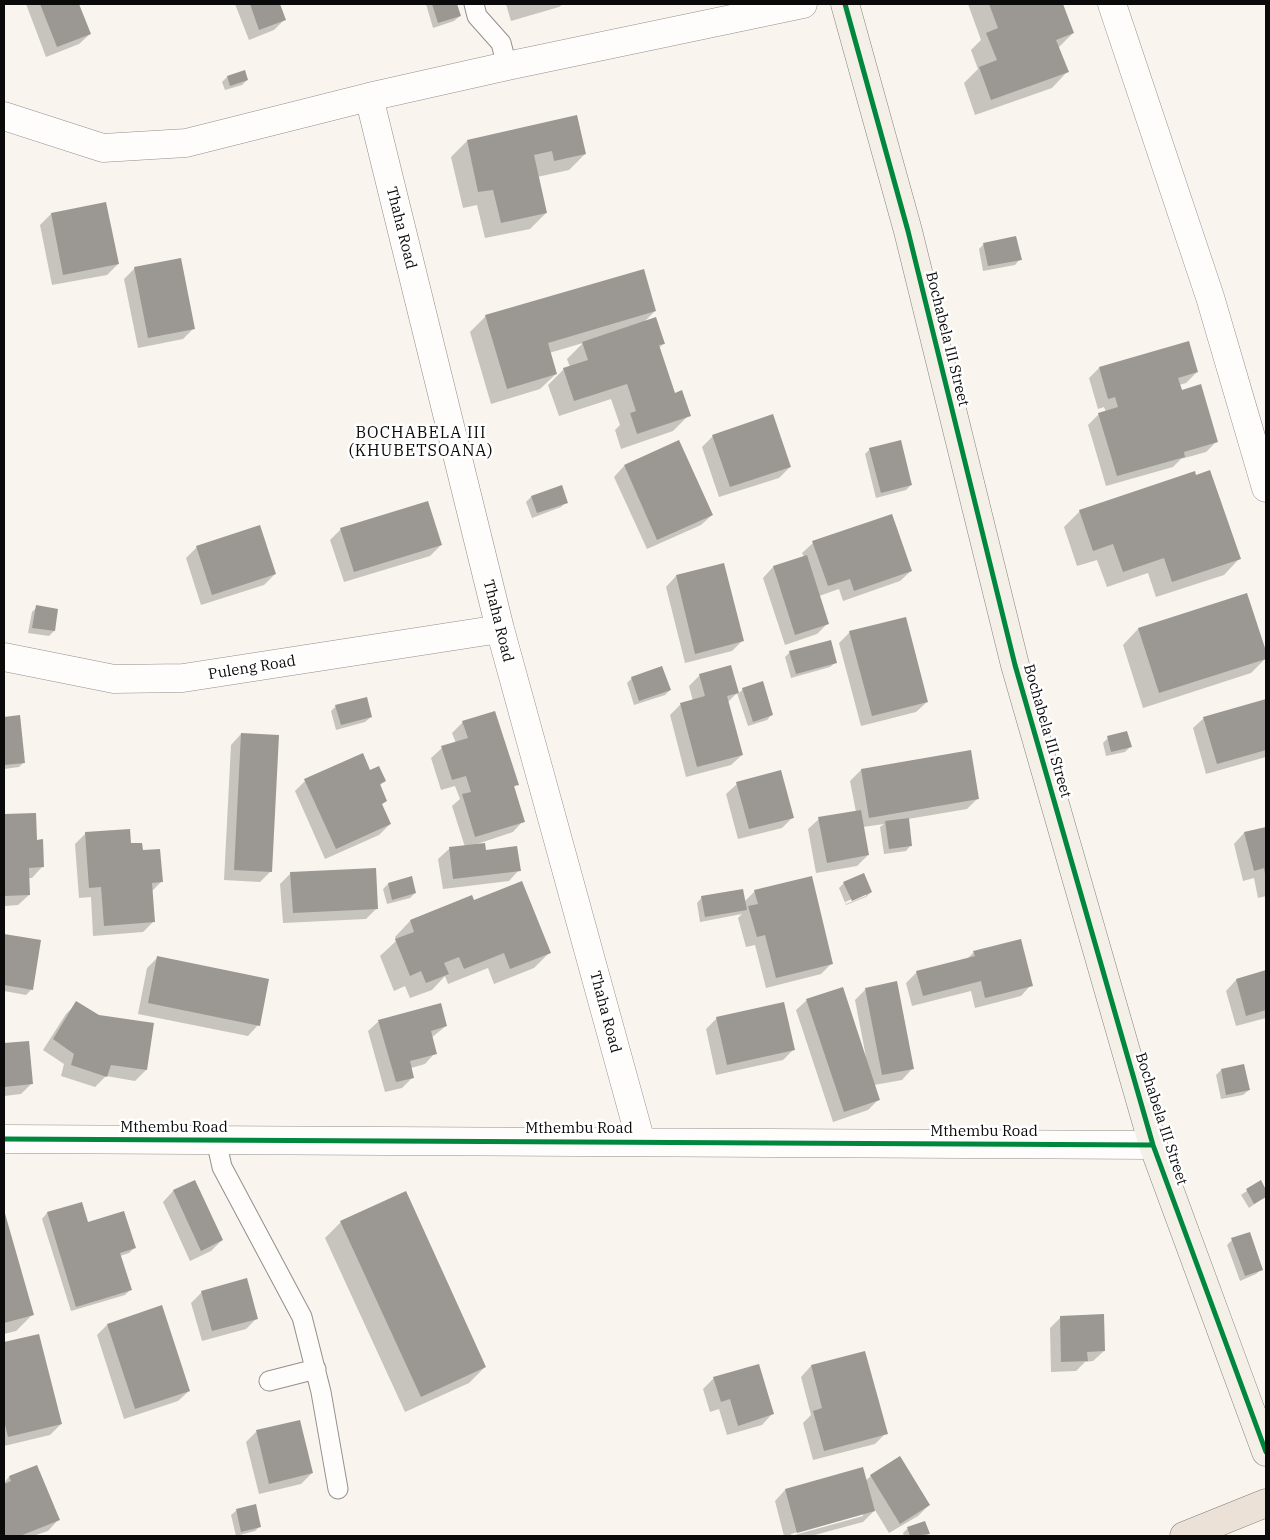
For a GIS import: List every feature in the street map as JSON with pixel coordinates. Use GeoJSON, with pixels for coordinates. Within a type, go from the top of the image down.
{"type":"FeatureCollection","features":[{"type":"Feature","properties":{"kind":"main road"},"geometry":{"type":"LineString","coordinates":[[1184,1536],[1266,1502]]}},
{"type":"Feature","properties":{"kind":"street"},"geometry":{"type":"LineString","coordinates":[[4,116],[103,148],[186,143],[369,97],[803,4]]}},
{"type":"Feature","properties":{"kind":"street","name":"Bochabela III Street"},"geometry":{"type":"LineString","coordinates":[[845,4],[908,231],[1015,665],[1154,1145],[1266,1452]]}},
{"type":"Feature","properties":{"kind":"street"},"geometry":{"type":"LineString","coordinates":[[1112,4],[1210,297],[1266,488]]}},
{"type":"Feature","properties":{"kind":"street","name":"Thaha Road"},"geometry":{"type":"LineString","coordinates":[[369,97],[500,629],[640,1142]]}},
{"type":"Feature","properties":{"kind":"street","name":"Puleng Road"},"geometry":{"type":"LineString","coordinates":[[4,658],[114,680],[183,678],[500,629]]}},
{"type":"Feature","properties":{"kind":"street","name":"Mthembu Road"},"geometry":{"type":"LineString","coordinates":[[4,1139],[1154,1145]]}},
{"type":"Feature","properties":{"kind":"lane"},"geometry":{"type":"LineString","coordinates":[[474,4],[477,16],[501,43],[507,66]]}},
{"type":"Feature","properties":{"kind":"lane"},"geometry":{"type":"LineString","coordinates":[[216,1140],[222,1167],[302,1317],[316,1369],[338,1489]]}},
{"type":"Feature","properties":{"kind":"lane"},"geometry":{"type":"LineString","coordinates":[[269,1381],[316,1369]]}},
{"type":"Feature","properties":{"kind":"building"},"geometry":{"type":"Polygon","coordinates":[[[40,4],[79,4],[91,34],[57,47],[40,4]]]}},
{"type":"Feature","properties":{"kind":"building"},"geometry":{"type":"Polygon","coordinates":[[[250,4],[280,4],[286,20],[259,30],[250,4]]]}},
{"type":"Feature","properties":{"kind":"building"},"geometry":{"type":"Polygon","coordinates":[[[432,4],[457,4],[461,16],[438,23],[432,4]]]}},
{"type":"Feature","properties":{"kind":"building"},"geometry":{"type":"Polygon","coordinates":[[[989,4],[1063,4],[1074,33],[1056,40],[1069,72],[991,100],[979,67],[997,60],[986,33],[998,28],[989,4]]]}},
{"type":"Feature","properties":{"kind":"building"},"geometry":{"type":"Polygon","coordinates":[[[245,70],[248,80],[230,86],[227,76],[245,70]]]}},
{"type":"Feature","properties":{"kind":"building"},"geometry":{"type":"Polygon","coordinates":[[[577,115],[586,154],[554,161],[552,151],[534,155],[547,213],[501,223],[493,190],[478,192],[467,140],[577,115]]]}},
{"type":"Feature","properties":{"kind":"building"},"geometry":{"type":"Polygon","coordinates":[[[106,202],[119,264],[63,275],[51,213],[106,202]]]}},
{"type":"Feature","properties":{"kind":"building"},"geometry":{"type":"Polygon","coordinates":[[[1016,236],[1022,260],[988,266],[983,243],[1016,236]]]}},
{"type":"Feature","properties":{"kind":"building"},"geometry":{"type":"Polygon","coordinates":[[[181,258],[195,329],[148,338],[134,267],[181,258]]]}},
{"type":"Feature","properties":{"kind":"building"},"geometry":{"type":"Polygon","coordinates":[[[644,269],[656,311],[548,343],[557,374],[507,389],[485,315],[644,269]]]}},
{"type":"Feature","properties":{"kind":"building"},"geometry":{"type":"Polygon","coordinates":[[[656,317],[665,344],[659,345],[675,393],[682,390],[691,416],[637,434],[630,413],[636,411],[627,384],[574,401],[563,368],[588,360],[582,342],[656,317]]]}},
{"type":"Feature","properties":{"kind":"building"},"geometry":{"type":"Polygon","coordinates":[[[1189,341],[1198,372],[1178,378],[1182,390],[1201,384],[1218,442],[1184,452],[1185,457],[1117,476],[1098,413],[1118,407],[1115,397],[1108,399],[1099,367],[1189,341]]]}},
{"type":"Feature","properties":{"kind":"building"},"geometry":{"type":"Polygon","coordinates":[[[773,414],[791,467],[730,487],[712,435],[773,414]]]}},
{"type":"Feature","properties":{"kind":"building"},"geometry":{"type":"Polygon","coordinates":[[[679,440],[713,515],[657,540],[624,465],[679,440]]]}},
{"type":"Feature","properties":{"kind":"building"},"geometry":{"type":"Polygon","coordinates":[[[901,440],[912,485],[881,493],[869,448],[901,440]]]}},
{"type":"Feature","properties":{"kind":"building"},"geometry":{"type":"Polygon","coordinates":[[[1210,470],[1241,559],[1172,582],[1164,558],[1123,572],[1113,544],[1093,551],[1079,510],[1195,471],[1196,475],[1210,470]]]}},
{"type":"Feature","properties":{"kind":"building"},"geometry":{"type":"Polygon","coordinates":[[[562,485],[568,503],[537,513],[531,496],[562,485]]]}},
{"type":"Feature","properties":{"kind":"building"},"geometry":{"type":"Polygon","coordinates":[[[428,501],[442,545],[354,572],[340,528],[428,501]]]}},
{"type":"Feature","properties":{"kind":"building"},"geometry":{"type":"Polygon","coordinates":[[[892,514],[912,571],[854,591],[850,579],[828,586],[812,541],[892,514]]]}},
{"type":"Feature","properties":{"kind":"building"},"geometry":{"type":"Polygon","coordinates":[[[260,525],[276,574],[212,595],[196,546],[260,525]]]}},
{"type":"Feature","properties":{"kind":"building"},"geometry":{"type":"Polygon","coordinates":[[[807,555],[829,624],[795,635],[773,566],[807,555]]]}},
{"type":"Feature","properties":{"kind":"building"},"geometry":{"type":"Polygon","coordinates":[[[724,563],[744,641],[695,654],[676,575],[724,563]]]}},
{"type":"Feature","properties":{"kind":"building"},"geometry":{"type":"Polygon","coordinates":[[[1247,593],[1266,651],[1266,659],[1159,693],[1138,628],[1247,593]]]}},
{"type":"Feature","properties":{"kind":"building"},"geometry":{"type":"Polygon","coordinates":[[[36,605],[58,609],[55,631],[32,628],[36,605]]]}},
{"type":"Feature","properties":{"kind":"building"},"geometry":{"type":"Polygon","coordinates":[[[906,617],[928,702],[872,716],[849,631],[906,617]]]}},
{"type":"Feature","properties":{"kind":"building"},"geometry":{"type":"Polygon","coordinates":[[[831,640],[837,663],[796,674],[789,651],[831,640]]]}},
{"type":"Feature","properties":{"kind":"building"},"geometry":{"type":"Polygon","coordinates":[[[731,665],[739,693],[727,696],[743,755],[697,767],[680,703],[705,696],[699,674],[731,665]]]}},
{"type":"Feature","properties":{"kind":"building"},"geometry":{"type":"Polygon","coordinates":[[[662,666],[671,690],[639,701],[631,677],[662,666]]]}},
{"type":"Feature","properties":{"kind":"building"},"geometry":{"type":"Polygon","coordinates":[[[763,681],[773,715],[753,722],[742,688],[763,681]]]}},
{"type":"Feature","properties":{"kind":"building"},"geometry":{"type":"Polygon","coordinates":[[[367,697],[372,717],[341,725],[335,705],[367,697]]]}},
{"type":"Feature","properties":{"kind":"building"},"geometry":{"type":"Polygon","coordinates":[[[1266,699],[1266,750],[1217,764],[1203,717],[1266,699]]]}},
{"type":"Feature","properties":{"kind":"building"},"geometry":{"type":"Polygon","coordinates":[[[495,711],[519,785],[514,786],[525,822],[475,837],[462,794],[471,792],[466,776],[452,780],[441,746],[468,738],[462,721],[495,711]]]}},
{"type":"Feature","properties":{"kind":"building"},"geometry":{"type":"Polygon","coordinates":[[[20,715],[25,763],[4,765],[4,717],[20,715]]]}},
{"type":"Feature","properties":{"kind":"building"},"geometry":{"type":"Polygon","coordinates":[[[1127,731],[1132,747],[1111,752],[1107,736],[1127,731]]]}},
{"type":"Feature","properties":{"kind":"building"},"geometry":{"type":"Polygon","coordinates":[[[241,733],[279,735],[272,872],[234,870],[241,733]]]}},
{"type":"Feature","properties":{"kind":"building"},"geometry":{"type":"Polygon","coordinates":[[[971,750],[979,799],[869,818],[861,769],[971,750]]]}},
{"type":"Feature","properties":{"kind":"building"},"geometry":{"type":"Polygon","coordinates":[[[363,753],[370,770],[379,766],[386,781],[380,784],[387,801],[382,804],[391,824],[336,849],[304,779],[363,753]]]}},
{"type":"Feature","properties":{"kind":"building"},"geometry":{"type":"Polygon","coordinates":[[[781,770],[794,818],[749,829],[736,782],[781,770]]]}},
{"type":"Feature","properties":{"kind":"building"},"geometry":{"type":"Polygon","coordinates":[[[861,810],[869,855],[827,863],[818,817],[861,810]]]}},
{"type":"Feature","properties":{"kind":"building"},"geometry":{"type":"Polygon","coordinates":[[[36,813],[37,840],[43,839],[44,867],[29,868],[30,895],[4,896],[4,814],[36,813]]]}},
{"type":"Feature","properties":{"kind":"building"},"geometry":{"type":"Polygon","coordinates":[[[909,818],[912,846],[889,849],[885,821],[909,818]]]}},
{"type":"Feature","properties":{"kind":"building"},"geometry":{"type":"Polygon","coordinates":[[[1266,827],[1265,874],[1264,868],[1254,871],[1244,832],[1266,827]]]}},
{"type":"Feature","properties":{"kind":"building"},"geometry":{"type":"Polygon","coordinates":[[[130,829],[131,843],[142,843],[143,850],[160,849],[163,882],[152,883],[155,922],[104,926],[101,887],[89,888],[85,832],[130,829]]]}},
{"type":"Feature","properties":{"kind":"building"},"geometry":{"type":"Polygon","coordinates":[[[485,843],[486,850],[517,846],[521,871],[453,879],[449,847],[485,843]]]}},
{"type":"Feature","properties":{"kind":"building"},"geometry":{"type":"Polygon","coordinates":[[[376,868],[378,909],[293,913],[290,872],[376,868]]]}},
{"type":"Feature","properties":{"kind":"building"},"geometry":{"type":"Polygon","coordinates":[[[864,873],[872,892],[852,901],[843,882],[864,873]]]}},
{"type":"Feature","properties":{"kind":"building"},"geometry":{"type":"Polygon","coordinates":[[[412,876],[416,893],[392,900],[388,883],[412,876]]]}},
{"type":"Feature","properties":{"kind":"building"},"geometry":{"type":"Polygon","coordinates":[[[812,876],[833,964],[776,978],[765,935],[757,937],[748,906],[758,904],[754,890],[812,876]]]}},
{"type":"Feature","properties":{"kind":"building"},"geometry":{"type":"Polygon","coordinates":[[[522,881],[551,953],[510,969],[504,953],[464,969],[459,957],[444,963],[449,974],[426,983],[421,971],[410,976],[395,939],[414,932],[410,920],[472,895],[474,900],[522,881]]]}},
{"type":"Feature","properties":{"kind":"building"},"geometry":{"type":"Polygon","coordinates":[[[743,889],[747,910],[705,917],[701,896],[743,889]]]}},
{"type":"Feature","properties":{"kind":"building"},"geometry":{"type":"Polygon","coordinates":[[[4,934],[41,940],[33,990],[4,985],[4,934]]]}},
{"type":"Feature","properties":{"kind":"building"},"geometry":{"type":"Polygon","coordinates":[[[1021,939],[1033,986],[985,998],[981,981],[923,996],[916,971],[975,956],[973,951],[1021,939]]]}},
{"type":"Feature","properties":{"kind":"building"},"geometry":{"type":"Polygon","coordinates":[[[157,956],[269,979],[260,1026],[148,1003],[157,956]]]}},
{"type":"Feature","properties":{"kind":"building"},"geometry":{"type":"Polygon","coordinates":[[[1266,970],[1266,1010],[1246,1016],[1236,979],[1266,970]]]}},
{"type":"Feature","properties":{"kind":"building"},"geometry":{"type":"Polygon","coordinates":[[[897,981],[914,1069],[882,1075],[865,988],[897,981]]]}},
{"type":"Feature","properties":{"kind":"building"},"geometry":{"type":"Polygon","coordinates":[[[843,987],[880,1100],[844,1112],[806,999],[843,987]]]}},
{"type":"Feature","properties":{"kind":"building"},"geometry":{"type":"Polygon","coordinates":[[[76,1001],[99,1015],[154,1023],[147,1070],[111,1065],[107,1077],[71,1065],[74,1054],[53,1039],[76,1001]]]}},
{"type":"Feature","properties":{"kind":"building"},"geometry":{"type":"Polygon","coordinates":[[[784,1002],[795,1050],[727,1065],[716,1017],[784,1002]]]}},
{"type":"Feature","properties":{"kind":"building"},"geometry":{"type":"Polygon","coordinates":[[[441,1003],[447,1026],[431,1031],[437,1054],[410,1061],[414,1078],[396,1082],[378,1020],[441,1003]]]}},
{"type":"Feature","properties":{"kind":"building"},"geometry":{"type":"Polygon","coordinates":[[[29,1041],[33,1084],[4,1087],[4,1043],[29,1041]]]}},
{"type":"Feature","properties":{"kind":"building"},"geometry":{"type":"Polygon","coordinates":[[[1244,1064],[1250,1090],[1226,1095],[1221,1069],[1244,1064]]]}},
{"type":"Feature","properties":{"kind":"building"},"geometry":{"type":"Polygon","coordinates":[[[195,1180],[223,1240],[201,1251],[173,1190],[195,1180]]]}},
{"type":"Feature","properties":{"kind":"building"},"geometry":{"type":"Polygon","coordinates":[[[1261,1180],[1266,1190],[1266,1197],[1254,1204],[1246,1189],[1261,1180]]]}},
{"type":"Feature","properties":{"kind":"building"},"geometry":{"type":"Polygon","coordinates":[[[406,1191],[486,1367],[421,1397],[340,1221],[406,1191]]]}},
{"type":"Feature","properties":{"kind":"building"},"geometry":{"type":"Polygon","coordinates":[[[82,1202],[88,1222],[124,1211],[136,1248],[120,1253],[132,1290],[76,1307],[47,1212],[82,1202]]]}},
{"type":"Feature","properties":{"kind":"building"},"geometry":{"type":"Polygon","coordinates":[[[4,1210],[34,1315],[4,1323],[4,1210]]]}},
{"type":"Feature","properties":{"kind":"building"},"geometry":{"type":"Polygon","coordinates":[[[1250,1232],[1263,1270],[1245,1276],[1231,1238],[1250,1232]]]}},
{"type":"Feature","properties":{"kind":"building"},"geometry":{"type":"Polygon","coordinates":[[[247,1278],[258,1319],[212,1331],[201,1291],[247,1278]]]}},
{"type":"Feature","properties":{"kind":"building"},"geometry":{"type":"Polygon","coordinates":[[[162,1305],[190,1391],[135,1409],[107,1324],[162,1305]]]}},
{"type":"Feature","properties":{"kind":"building"},"geometry":{"type":"Polygon","coordinates":[[[1104,1314],[1105,1351],[1087,1352],[1088,1361],[1061,1362],[1060,1316],[1104,1314]]]}},
{"type":"Feature","properties":{"kind":"building"},"geometry":{"type":"Polygon","coordinates":[[[39,1334],[62,1424],[8,1437],[4,1420],[4,1342],[39,1334]]]}},
{"type":"Feature","properties":{"kind":"building"},"geometry":{"type":"Polygon","coordinates":[[[865,1351],[888,1434],[824,1451],[813,1411],[822,1408],[811,1365],[865,1351]]]}},
{"type":"Feature","properties":{"kind":"building"},"geometry":{"type":"Polygon","coordinates":[[[759,1364],[774,1414],[738,1426],[730,1399],[721,1402],[713,1377],[759,1364]]]}},
{"type":"Feature","properties":{"kind":"building"},"geometry":{"type":"Polygon","coordinates":[[[300,1420],[313,1473],[269,1484],[256,1430],[300,1420]]]}},
{"type":"Feature","properties":{"kind":"building"},"geometry":{"type":"Polygon","coordinates":[[[900,1456],[930,1505],[900,1524],[870,1475],[900,1456]]]}},
{"type":"Feature","properties":{"kind":"building"},"geometry":{"type":"Polygon","coordinates":[[[37,1465],[60,1520],[20,1536],[4,1536],[4,1484],[11,1481],[9,1476],[37,1465]]]}},
{"type":"Feature","properties":{"kind":"building"},"geometry":{"type":"Polygon","coordinates":[[[863,1467],[875,1511],[797,1533],[785,1489],[863,1467]]]}},
{"type":"Feature","properties":{"kind":"building"},"geometry":{"type":"Polygon","coordinates":[[[256,1504],[261,1527],[241,1532],[236,1509],[256,1504]]]}},
{"type":"Feature","properties":{"kind":"building"},"geometry":{"type":"Polygon","coordinates":[[[925,1521],[930,1534],[910,1536],[907,1527],[925,1521]]]}},
{"type":"Feature","properties":{"kind":"cycle path"},"geometry":{"type":"LineString","coordinates":[[845,4],[908,231],[1015,665],[1153,1145],[1266,1452]]}},
{"type":"Feature","properties":{"kind":"cycle path"},"geometry":{"type":"LineString","coordinates":[[4,1139],[1153,1145]]}},
{"type":"Feature","properties":{"kind":"district","name":"BOCHABELA III (KHUBETSOANA)"},"geometry":{"type":"Point","coordinates":[421,442]}}]}
